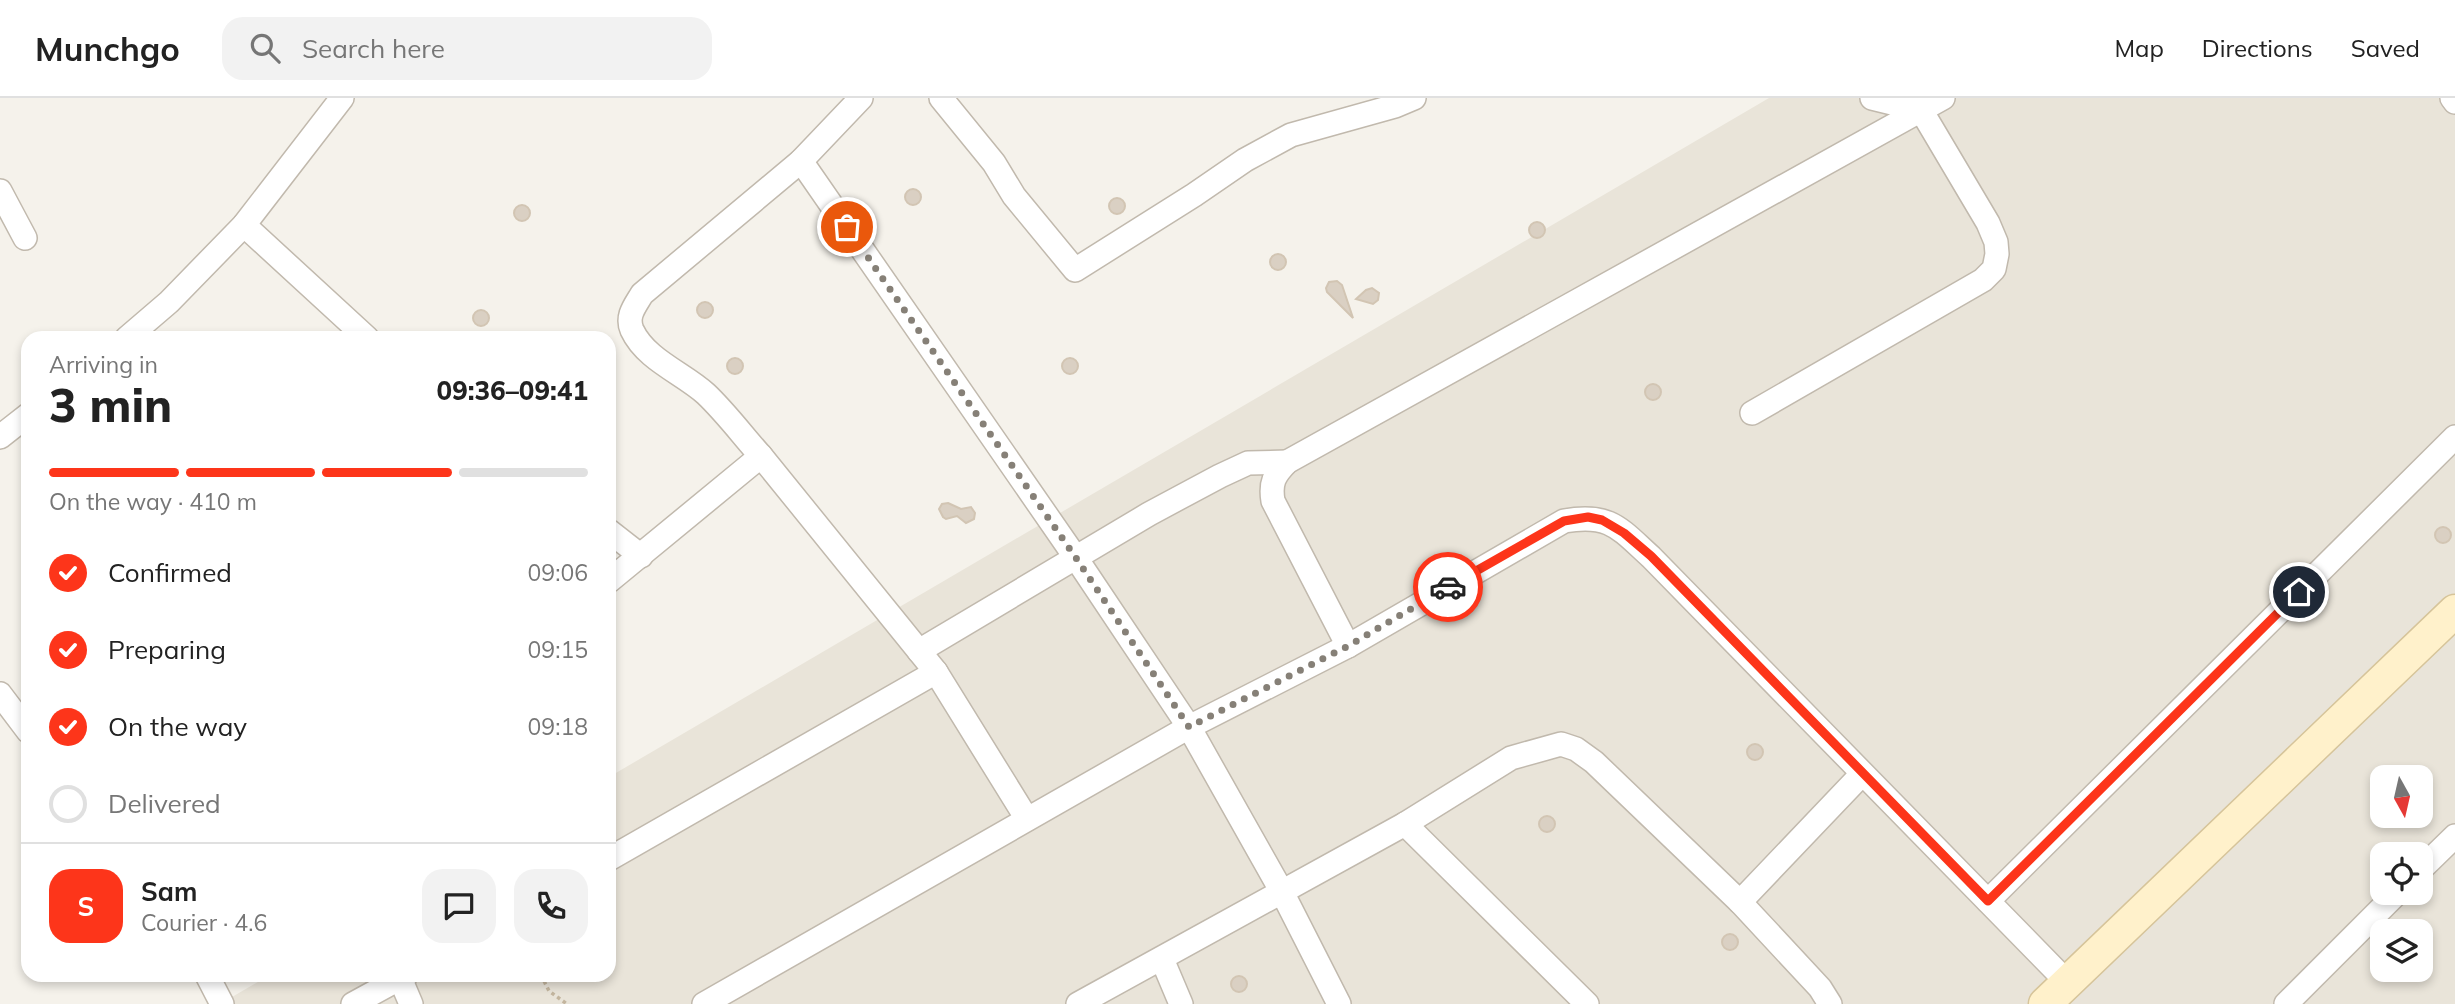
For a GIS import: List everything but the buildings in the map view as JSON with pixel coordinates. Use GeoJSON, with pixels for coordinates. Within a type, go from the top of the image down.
{"type":"FeatureCollection","features":[{"type":"Feature","properties":{"kind":"street"},"geometry":{"type":"LineString","coordinates":[[135,331],[169,302],[244,225],[342,98]]}},
{"type":"Feature","properties":{"kind":"street"},"geometry":{"type":"LineString","coordinates":[[860,98],[802,161],[642,294],[630,319],[632,329],[641,343],[658,360],[708,396],[761,456],[936,671],[1027,818]]}},
{"type":"Feature","properties":{"kind":"street"},"geometry":{"type":"LineString","coordinates":[[941,98],[994,163],[1014,196],[1074,270],[1245,160],[1292,135],[1395,106],[1414,98]]}},
{"type":"Feature","properties":{"kind":"street"},"geometry":{"type":"LineString","coordinates":[[1752,413],[1983,280],[1994,270],[1997,249],[1988,223],[1921,110],[1872,98]]}},
{"type":"Feature","properties":{"kind":"street"},"geometry":{"type":"LineString","coordinates":[[1348,646],[1273,501],[1273,479],[1287,462],[1943,98]]}},
{"type":"Feature","properties":{"kind":"street"},"geometry":{"type":"LineString","coordinates":[[802,161],[1076,558],[1189,727],[1282,892],[1339,1004]]}},
{"type":"Feature","properties":{"kind":"street"},"geometry":{"type":"LineString","coordinates":[[0,191],[25,238]]}},
{"type":"Feature","properties":{"kind":"street"},"geometry":{"type":"LineString","coordinates":[[244,225],[359,331]]}},
{"type":"Feature","properties":{"kind":"street"},"geometry":{"type":"LineString","coordinates":[[0,437],[21,420]]}},
{"type":"Feature","properties":{"kind":"street"},"geometry":{"type":"LineString","coordinates":[[1988,901],[2455,437]]}},
{"type":"Feature","properties":{"kind":"street"},"geometry":{"type":"LineString","coordinates":[[616,576],[761,456]]}},
{"type":"Feature","properties":{"kind":"street"},"geometry":{"type":"LineString","coordinates":[[919,651],[1149,514],[1248,463],[1287,462]]}},
{"type":"Feature","properties":{"kind":"street"},"geometry":{"type":"LineString","coordinates":[[704,1004],[1189,727],[1348,646],[1564,521],[1588,517],[1602,520],[1624,533],[1651,556],[2067,982]]}},
{"type":"Feature","properties":{"kind":"street"},"geometry":{"type":"LineString","coordinates":[[616,536],[641,556]]}},
{"type":"Feature","properties":{"kind":"street"},"geometry":{"type":"LineString","coordinates":[[2045,1004],[2455,611]]}},
{"type":"Feature","properties":{"kind":"street"},"geometry":{"type":"LineString","coordinates":[[616,855],[936,671]]}},
{"type":"Feature","properties":{"kind":"street"},"geometry":{"type":"LineString","coordinates":[[0,694],[21,722]]}},
{"type":"Feature","properties":{"kind":"street"},"geometry":{"type":"LineString","coordinates":[[1078,1004],[1405,824],[1511,758],[1553,745],[1569,746],[1594,762],[1740,902],[1820,988],[1830,1004]]}},
{"type":"Feature","properties":{"kind":"street"},"geometry":{"type":"LineString","coordinates":[[1740,902],[1862,774]]}},
{"type":"Feature","properties":{"kind":"street"},"geometry":{"type":"LineString","coordinates":[[1405,824],[1587,1004]]}},
{"type":"Feature","properties":{"kind":"street"},"geometry":{"type":"LineString","coordinates":[[2433,857],[2455,836]]}},
{"type":"Feature","properties":{"kind":"street"},"geometry":{"type":"LineString","coordinates":[[2286,1004],[2385,905]]}},
{"type":"Feature","properties":{"kind":"street"},"geometry":{"type":"LineString","coordinates":[[1163,959],[1181,1004]]}},
{"type":"Feature","properties":{"kind":"street"},"geometry":{"type":"LineString","coordinates":[[211,982],[222,1004]]}},
{"type":"Feature","properties":{"kind":"street"},"geometry":{"type":"LineString","coordinates":[[353,1004],[392,982]]}},
{"type":"Feature","properties":{"kind":"street"},"geometry":{"type":"LineString","coordinates":[[405,982],[411,1004]]}},
{"type":"Feature","properties":{"kind":"path"},"geometry":{"type":"LineString","coordinates":[[544,982],[549,991],[567,1004]]}},
{"type":"Feature","properties":{"kind":"shaded area"},"geometry":{"type":"Polygon","coordinates":[[[1769,98],[2455,98],[2455,1004],[220,1004],[258,982],[616,982],[616,773],[1769,98]]]}},
{"type":"Feature","properties":{"kind":"way so far"},"geometry":{"type":"LineString","coordinates":[[847,227],[1076,558],[1189,727],[1348,646],[1448,587]]}},
{"type":"Feature","properties":{"kind":"route"},"geometry":{"type":"LineString","coordinates":[[1448,587],[1564,521],[1588,517],[1602,520],[1624,533],[1651,556],[1988,901],[2299,592]]}}]}
